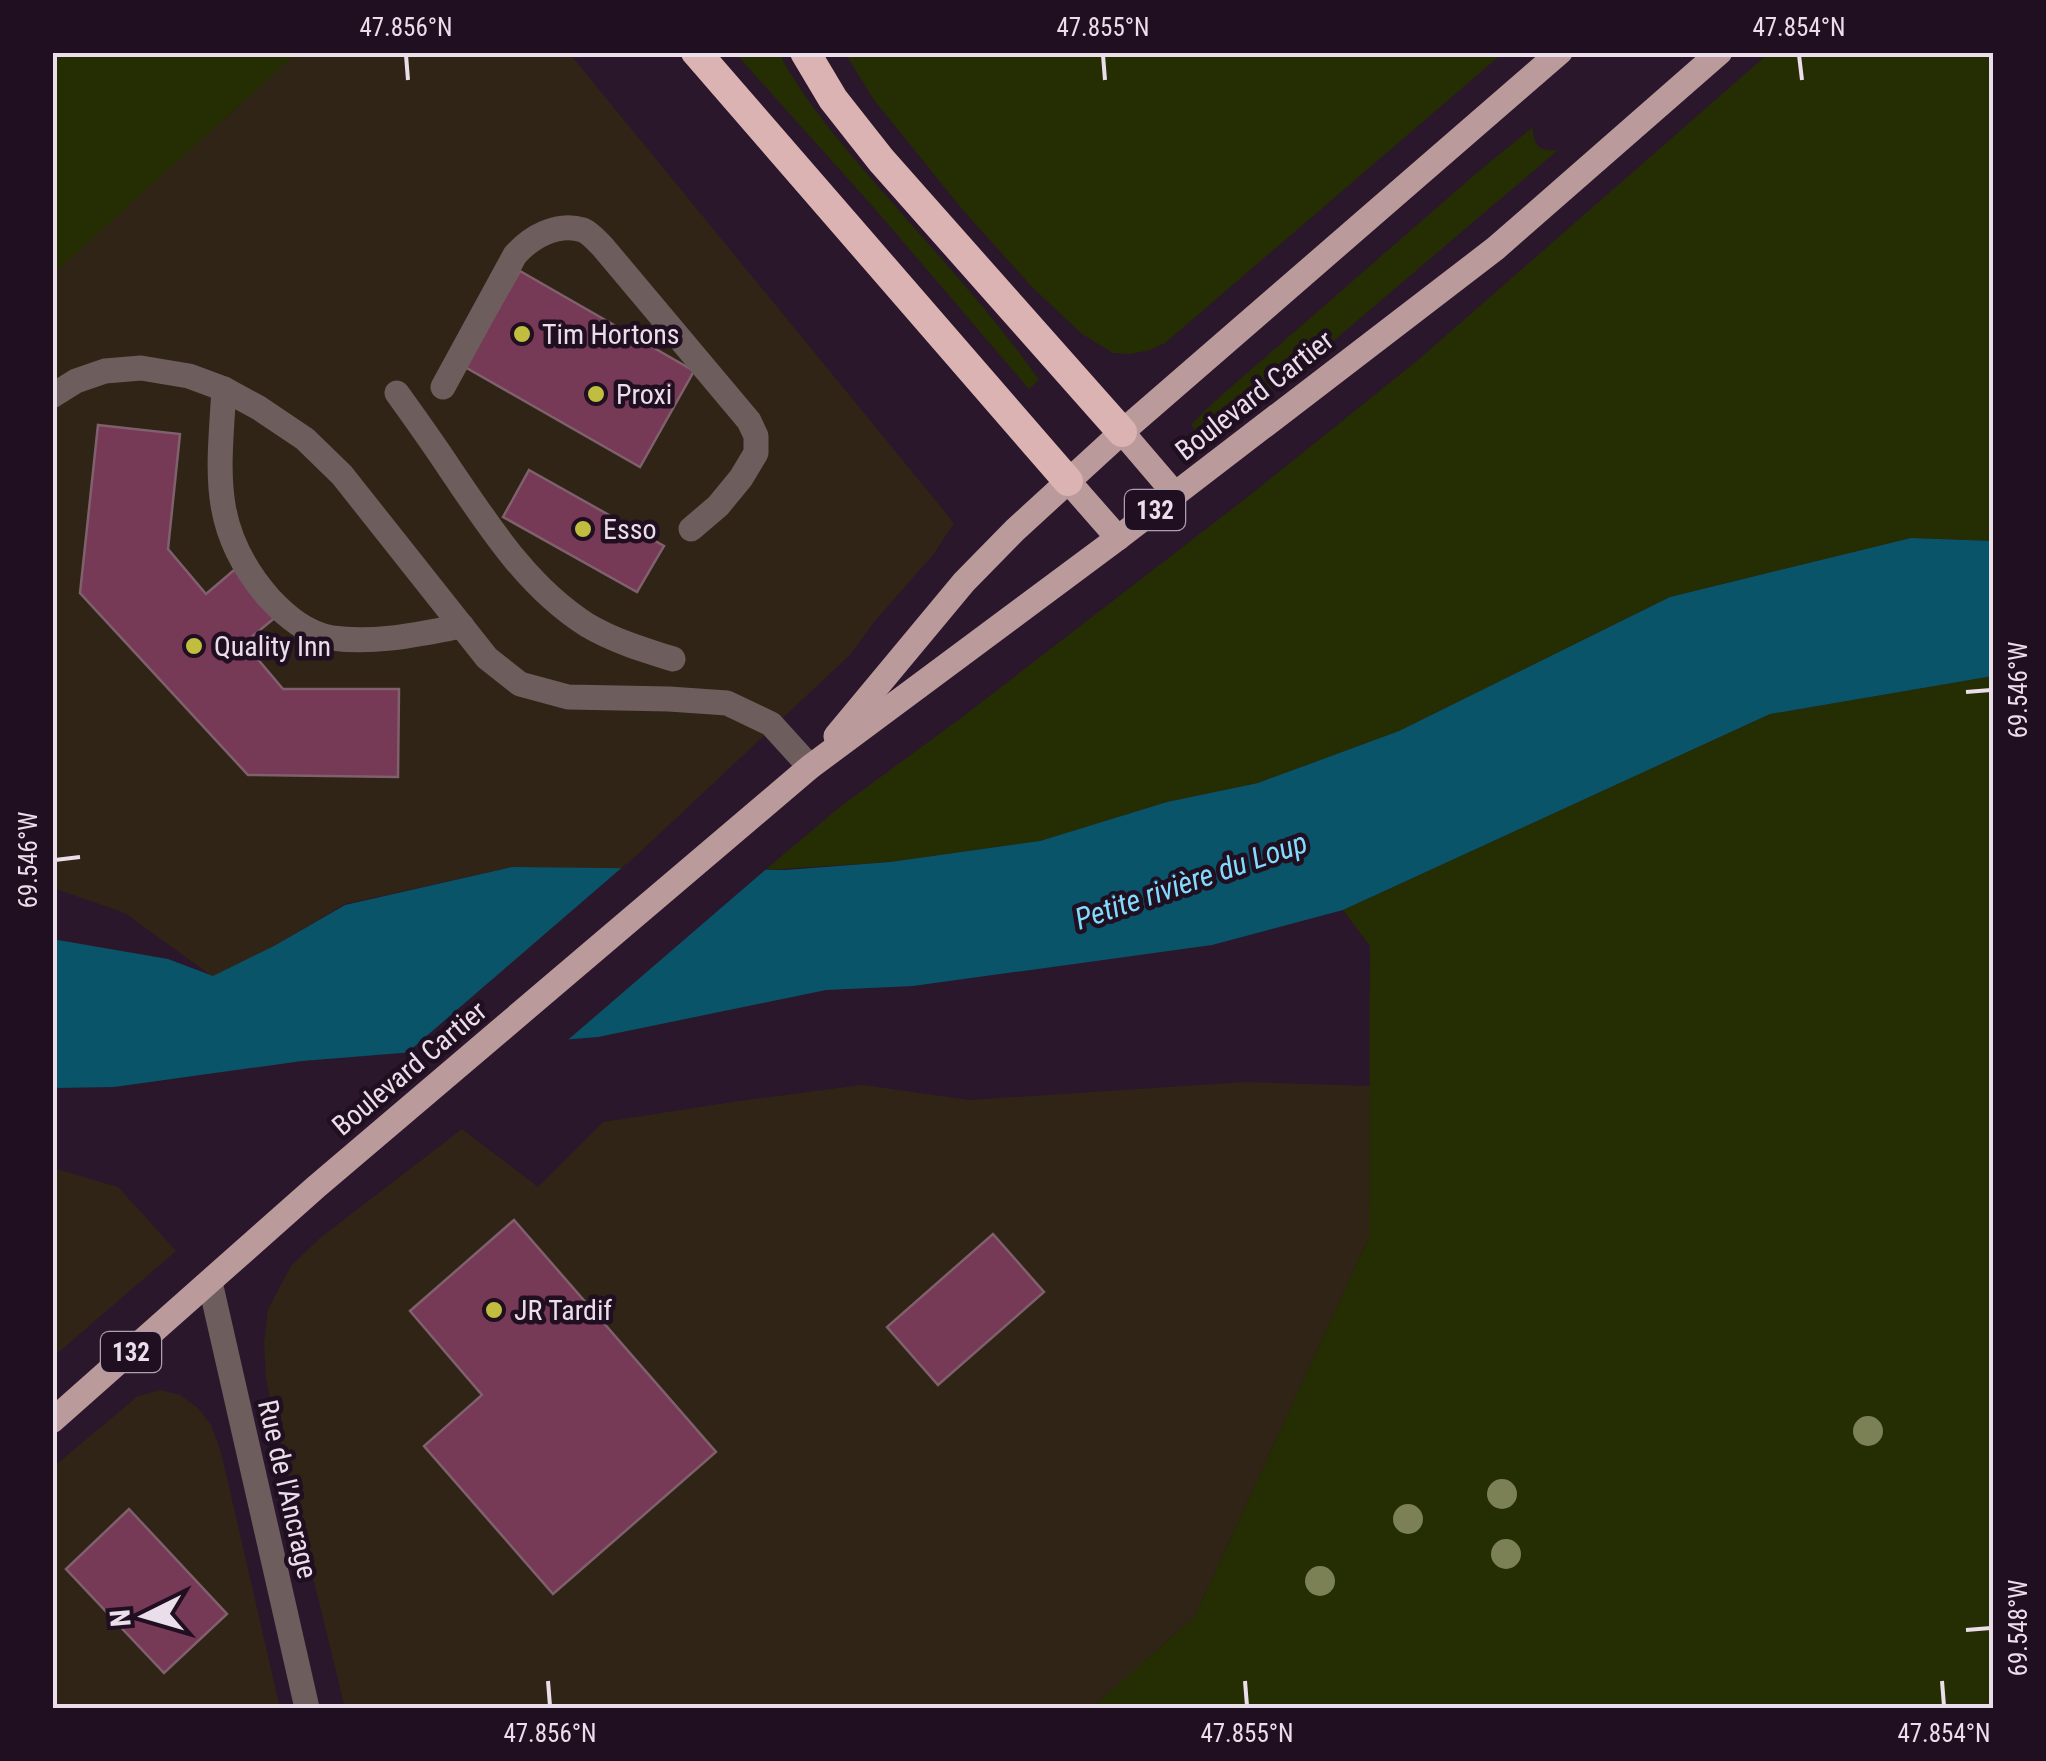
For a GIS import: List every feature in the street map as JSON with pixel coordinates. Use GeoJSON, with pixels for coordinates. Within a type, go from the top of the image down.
{"type":"FeatureCollection","features":[{"type":"Feature","properties":{"kind":"highway"},"geometry":{"type":"LineString","coordinates":[[696,52],[1068,481]]}},
{"type":"Feature","properties":{"kind":"highway"},"geometry":{"type":"LineString","coordinates":[[804,52],[833,100],[881,160],[1122,432]]}},
{"type":"Feature","properties":{"kind":"main road","name":"Boulevard Cartier"},"geometry":{"type":"LineString","coordinates":[[810,767],[964,582],[1015,530],[1122,432],[1560,52]]}},
{"type":"Feature","properties":{"kind":"main road","name":"Boulevard Cartier"},"geometry":{"type":"LineString","coordinates":[[52,1421],[316,1186],[810,767],[1118,538],[1496,248],[1720,52]]}},
{"type":"Feature","properties":{"kind":"main road"},"geometry":{"type":"LineString","coordinates":[[1122,432],[1175,494]]}},
{"type":"Feature","properties":{"kind":"main road"},"geometry":{"type":"LineString","coordinates":[[1068,481],[1118,538]]}},
{"type":"Feature","properties":{"kind":"street"},"geometry":{"type":"LineString","coordinates":[[443,387],[515,255],[528,240],[558,228],[584,230],[685,342],[750,421],[756,436],[756,453],[741,478],[718,506],[691,529]]}},
{"type":"Feature","properties":{"kind":"street"},"geometry":{"type":"LineString","coordinates":[[52,396],[76,381],[105,371],[141,368],[189,376],[224,388],[305,439],[342,475],[487,658],[520,684],[568,698],[727,703],[771,724],[810,767]]}},
{"type":"Feature","properties":{"kind":"street"},"geometry":{"type":"LineString","coordinates":[[224,388],[220,471],[224,513],[235,550],[251,577],[286,617],[329,637],[370,641],[462,626]]}},
{"type":"Feature","properties":{"kind":"street"},"geometry":{"type":"LineString","coordinates":[[396,393],[496,537],[554,600],[587,624],[622,642],[674,659]]}},
{"type":"Feature","properties":{"kind":"street","name":"Rue de l'Ancrage"},"geometry":{"type":"LineString","coordinates":[[210,1282],[307,1708]]}},
{"type":"Feature","properties":{"kind":"shaded area"},"geometry":{"type":"Polygon","coordinates":[[[297,53],[569,53],[954,523],[933,555],[851,654],[622,869],[512,867],[345,904],[213,977],[125,913],[53,888],[52,274],[297,53]]]}},
{"type":"Feature","properties":{"kind":"shaded area"},"geometry":{"type":"Polygon","coordinates":[[[1245,1082],[1370,1086],[1369,1237],[1195,1616],[1092,1708],[345,1708],[266,1378],[264,1343],[268,1309],[291,1266],[320,1238],[462,1129],[538,1187],[603,1122],[739,1101],[862,1085],[970,1100],[1245,1082]]]}},
{"type":"Feature","properties":{"kind":"shaded area"},"geometry":{"type":"Polygon","coordinates":[[[53,1168],[118,1187],[176,1251],[53,1357],[53,1168]]]}},
{"type":"Feature","properties":{"kind":"shaded area"},"geometry":{"type":"Polygon","coordinates":[[[160,1390],[180,1395],[198,1408],[211,1425],[221,1452],[280,1708],[53,1708],[52,1468],[138,1396],[160,1390]]]}},
{"type":"Feature","properties":{"kind":"green space"},"geometry":{"type":"Polygon","coordinates":[[[53,52],[297,52],[297,53],[53,274],[53,52]]]}},
{"type":"Feature","properties":{"kind":"green space"},"geometry":{"type":"Polygon","coordinates":[[[735,53],[779,53],[836,137],[980,304],[1039,380],[1029,389],[735,53]]]}},
{"type":"Feature","properties":{"kind":"green space"},"geometry":{"type":"Polygon","coordinates":[[[845,53],[1503,53],[1165,343],[1130,354],[1113,353],[1082,334],[1032,287],[962,209],[874,100],[845,53]]]}},
{"type":"Feature","properties":{"kind":"green space"},"geometry":{"type":"Polygon","coordinates":[[[1769,53],[1993,53],[1993,541],[1911,538],[1670,597],[1399,731],[1258,783],[1167,802],[1040,841],[890,862],[765,870],[841,806],[1245,499],[1418,360],[1769,53]]]}},
{"type":"Feature","properties":{"kind":"green space"},"geometry":{"type":"Polygon","coordinates":[[[1533,127],[1538,146],[1558,150],[1298,371],[1223,424],[1200,434],[1191,425],[1216,400],[1533,127]]]}},
{"type":"Feature","properties":{"kind":"green space"},"geometry":{"type":"Polygon","coordinates":[[[1993,676],[1993,1708],[1092,1708],[1195,1616],[1369,1237],[1370,946],[1343,910],[1770,714],[1993,676]]]}},
{"type":"Feature","properties":{"kind":"water","name":"Petite rivière du Loup"},"geometry":{"type":"Polygon","coordinates":[[[1911,538],[1993,541],[1993,676],[1770,714],[1343,910],[1212,945],[913,986],[826,990],[598,1037],[302,1061],[114,1087],[53,1088],[52,939],[168,959],[213,976],[345,905],[512,867],[786,870],[890,862],[1040,841],[1167,802],[1258,783],[1399,731],[1670,597],[1911,538]]]}},
{"type":"Feature","properties":{"kind":"pier"},"geometry":{"type":"Polygon","coordinates":[[[626,864],[771,865],[562,1045],[401,1058],[626,864]]]}},
{"type":"Feature","properties":{"kind":"building"},"geometry":{"type":"Polygon","coordinates":[[[520,271],[694,371],[640,467],[465,367],[520,271]]]}},
{"type":"Feature","properties":{"kind":"building"},"geometry":{"type":"Polygon","coordinates":[[[98,425],[180,434],[168,549],[206,594],[247,559],[288,607],[244,643],[283,689],[399,689],[398,777],[248,775],[80,593],[98,425]]]}},
{"type":"Feature","properties":{"kind":"building"},"geometry":{"type":"Polygon","coordinates":[[[529,470],[664,546],[637,592],[503,517],[529,470]]]}},
{"type":"Feature","properties":{"kind":"building"},"geometry":{"type":"Polygon","coordinates":[[[514,1220],[716,1452],[553,1594],[424,1446],[482,1395],[410,1311],[514,1220]]]}},
{"type":"Feature","properties":{"kind":"building"},"geometry":{"type":"Polygon","coordinates":[[[993,1234],[1044,1292],[938,1385],[887,1327],[993,1234]]]}},
{"type":"Feature","properties":{"kind":"building"},"geometry":{"type":"Polygon","coordinates":[[[129,1509],[227,1614],[164,1673],[66,1569],[129,1509]]]}},
{"type":"Feature","properties":{"kind":"place","name":"Tim Hortons"},"geometry":{"type":"Point","coordinates":[522,334]}},
{"type":"Feature","properties":{"kind":"place","name":"Proxi"},"geometry":{"type":"Point","coordinates":[596,394]}},
{"type":"Feature","properties":{"kind":"place","name":"Esso"},"geometry":{"type":"Point","coordinates":[583,529]}},
{"type":"Feature","properties":{"kind":"place","name":"Quality Inn"},"geometry":{"type":"Point","coordinates":[194,646]}},
{"type":"Feature","properties":{"kind":"place","name":"JR Tardif"},"geometry":{"type":"Point","coordinates":[494,1310]}}]}
